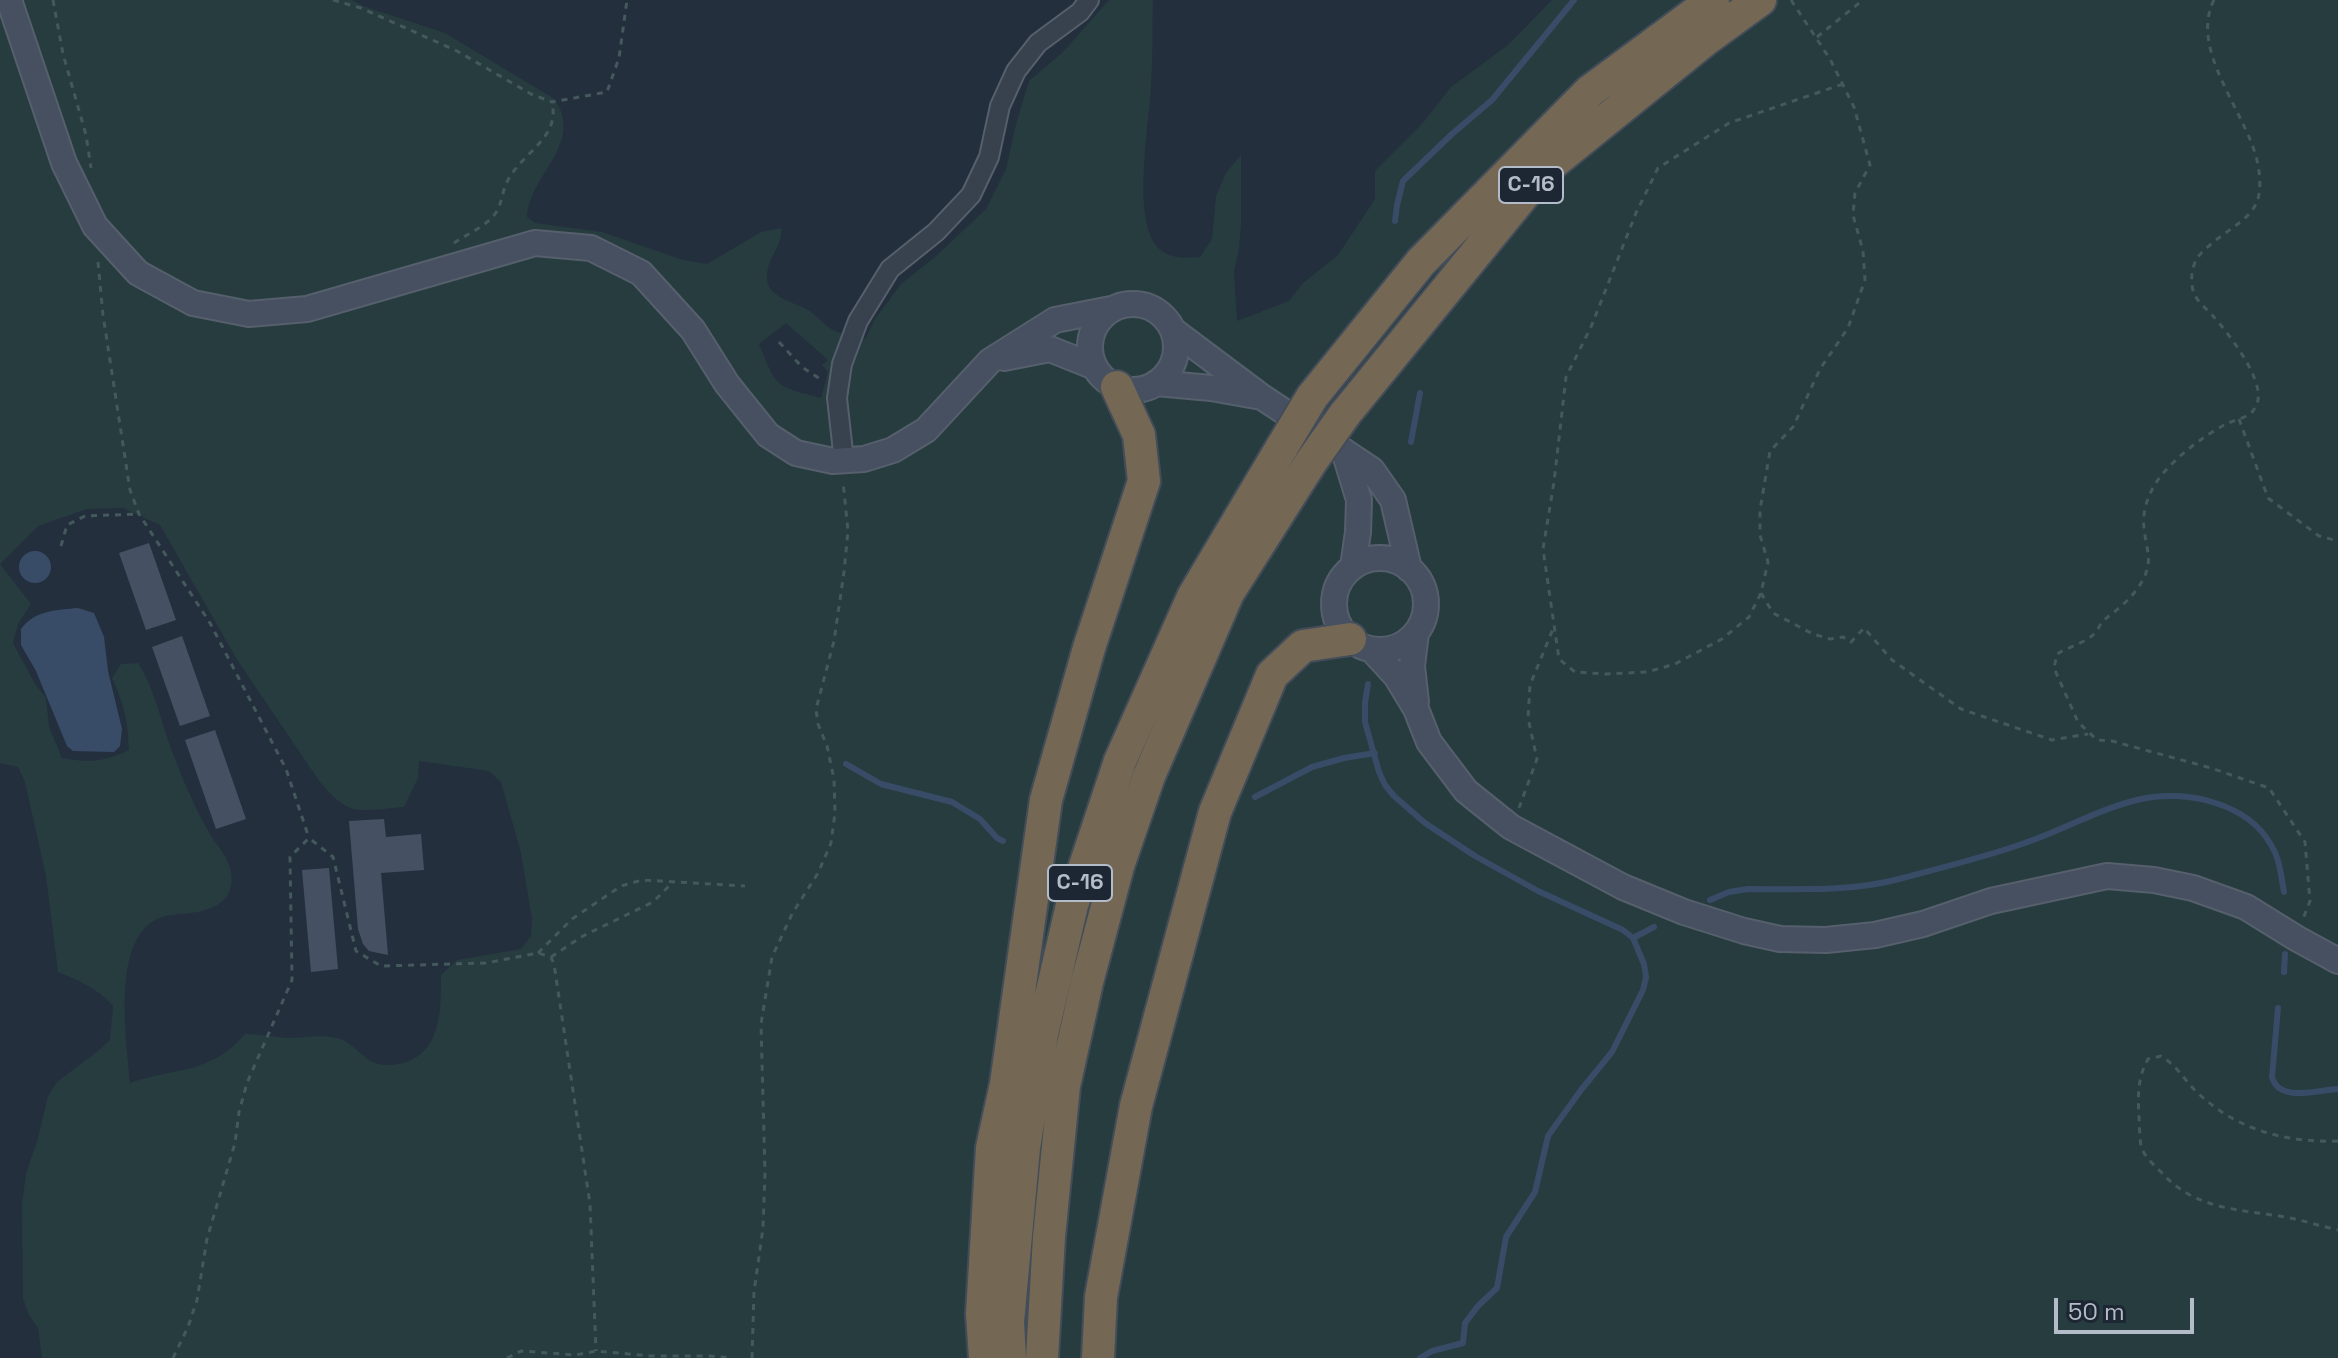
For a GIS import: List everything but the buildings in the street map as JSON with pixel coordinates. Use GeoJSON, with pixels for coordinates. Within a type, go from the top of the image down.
{"type":"FeatureCollection","features":[{"type":"Feature","properties":{"kind":"highway","name":"C-16"},"geometry":{"type":"LineString","coordinates":[[1010,1358],[1008,1322],[1024,1148],[1042,1034],[1072,905],[1120,761],[1193,597],[1312,397],[1421,262],[1590,91],[1713,0]]}},
{"type":"Feature","properties":{"kind":"highway","name":"C-16"},"geometry":{"type":"LineString","coordinates":[[1042,1358],[1049,1237],[1064,1086],[1087,982],[1118,866],[1149,776],[1228,593],[1345,414],[1543,171],[1705,40],[1760,0]]}},
{"type":"Feature","properties":{"kind":"highway"},"geometry":{"type":"LineString","coordinates":[[985,1358],[982,1314],[992,1148],[1006,1084],[1046,800],[1089,648],[1144,481],[1139,435],[1106,377]]}},
{"type":"Feature","properties":{"kind":"highway"},"geometry":{"type":"LineString","coordinates":[[1098,1358],[1101,1297],[1136,1106],[1215,812],[1272,675],[1303,646],[1361,644]]}},
{"type":"Feature","properties":{"kind":"street"},"geometry":{"type":"LineString","coordinates":[[9,0],[64,163],[95,226],[138,273],[193,303],[249,314],[307,309],[535,243],[591,248],[641,273],[693,330],[727,384],[768,435],[796,453],[833,461],[864,459],[893,450],[926,430],[990,361],[1055,320],[1129,303],[1147,306],[1163,316],[1174,331],[1262,397],[1372,470],[1393,500],[1409,569]]}},
{"type":"Feature","properties":{"kind":"street"},"geometry":{"type":"LineString","coordinates":[[844,461],[838,386],[842,364],[858,321],[890,269],[936,232],[971,195],[989,157],[1000,106],[1016,71],[1038,43],[1080,12],[1089,0]]}},
{"type":"Feature","properties":{"kind":"street"},"geometry":{"type":"LineString","coordinates":[[1106,377],[1090,352],[1091,335],[1099,320],[1111,309]]}},
{"type":"Feature","properties":{"kind":"street"},"geometry":{"type":"LineString","coordinates":[[990,361],[1050,349],[1137,390],[1156,383],[1167,374],[1174,360],[1174,331]]}},
{"type":"Feature","properties":{"kind":"street"},"geometry":{"type":"LineString","coordinates":[[1156,383],[1262,397]]}},
{"type":"Feature","properties":{"kind":"street"},"geometry":{"type":"LineString","coordinates":[[1344,451],[1359,500],[1353,567]]}},
{"type":"Feature","properties":{"kind":"street"},"geometry":{"type":"LineString","coordinates":[[1416,709],[1412,666],[1416,633],[1424,617],[1425,600],[1420,583],[1401,564],[1381,558],[1361,562],[1339,583],[1334,603],[1338,623],[1396,676],[1416,709],[1429,742],[1466,791],[1511,827],[1623,887],[1684,912],[1780,939],[1826,940],[1875,935],[1923,924],[1991,901],[2107,876],[2154,880],[2193,888],[2246,907],[2338,961]]}},
{"type":"Feature","properties":{"kind":"street"},"geometry":{"type":"LineString","coordinates":[[1361,644],[1396,647],[1416,633]]}},
{"type":"Feature","properties":{"kind":"path"},"geometry":{"type":"LineString","coordinates":[[53,0],[63,54],[90,157],[92,178],[83,204]]}},
{"type":"Feature","properties":{"kind":"path"},"geometry":{"type":"LineString","coordinates":[[333,0],[361,8],[457,51],[531,94],[552,102],[607,92],[619,58],[627,0]]}},
{"type":"Feature","properties":{"kind":"path"},"geometry":{"type":"LineString","coordinates":[[1791,0],[1808,22],[1843,84],[1854,107],[1870,165],[1855,193],[1853,215],[1863,251],[1865,280],[1848,328],[1820,369],[1793,427],[1770,451],[1760,510],[1760,535],[1768,562],[1761,593],[1749,617],[1722,639],[1675,664],[1647,672],[1575,672],[1559,659],[1543,549],[1566,377],[1591,327],[1636,213],[1658,168],[1729,123],[1843,84]]}},
{"type":"Feature","properties":{"kind":"path"},"geometry":{"type":"LineString","coordinates":[[1817,37],[1863,0]]}},
{"type":"Feature","properties":{"kind":"path"},"geometry":{"type":"LineString","coordinates":[[2214,0],[2208,33],[2210,48],[2252,139],[2259,166],[2260,194],[2256,208],[2245,219],[2198,255],[2192,282],[2194,296],[2238,349],[2256,385],[2258,399],[2252,412],[2226,424],[2182,455],[2162,475],[2147,500],[2144,528],[2147,569],[2141,581],[2125,605],[2102,621],[2095,634],[2057,654],[2054,668],[2078,722],[2097,740],[2112,741],[2211,768],[2269,788],[2305,842],[2310,901],[2296,938]]}},
{"type":"Feature","properties":{"kind":"path"},"geometry":{"type":"LineString","coordinates":[[440,271],[440,252],[496,213],[508,180],[524,158],[547,136],[555,115],[552,102]]}},
{"type":"Feature","properties":{"kind":"path"},"geometry":{"type":"LineString","coordinates":[[95,226],[103,315],[130,490],[139,514],[224,650],[286,769],[309,838],[333,857],[356,951],[381,966],[486,963],[538,953],[551,957],[590,1204],[596,1351]]}},
{"type":"Feature","properties":{"kind":"path"},"geometry":{"type":"LineString","coordinates":[[779,342],[802,367],[819,379],[838,386]]}},
{"type":"Feature","properties":{"kind":"path"},"geometry":{"type":"LineString","coordinates":[[2239,419],[2268,498],[2319,536],[2338,541]]}},
{"type":"Feature","properties":{"kind":"path"},"geometry":{"type":"LineString","coordinates":[[752,1358],[754,1292],[763,1228],[765,1173],[761,1024],[772,957],[792,914],[818,873],[831,843],[835,813],[834,779],[816,709],[834,641],[848,531],[843,487],[844,461]]}},
{"type":"Feature","properties":{"kind":"path"},"geometry":{"type":"LineString","coordinates":[[61,546],[67,525],[85,516],[139,514]]}},
{"type":"Feature","properties":{"kind":"path"},"geometry":{"type":"LineString","coordinates":[[1761,593],[1773,613],[1813,634],[1830,639],[1843,637],[1851,642],[1864,628],[1892,660],[1961,709],[2052,740],[2090,733]]}},
{"type":"Feature","properties":{"kind":"path"},"geometry":{"type":"LineString","coordinates":[[1511,827],[1537,759],[1528,718],[1530,685],[1553,629]]}},
{"type":"Feature","properties":{"kind":"path"},"geometry":{"type":"LineString","coordinates":[[173,1358],[197,1300],[207,1239],[235,1143],[247,1083],[292,980],[290,857],[309,838]]}},
{"type":"Feature","properties":{"kind":"path"},"geometry":{"type":"LineString","coordinates":[[538,953],[572,919],[621,886],[642,880],[745,886]]}},
{"type":"Feature","properties":{"kind":"path"},"geometry":{"type":"LineString","coordinates":[[551,957],[583,936],[653,902],[672,883]]}},
{"type":"Feature","properties":{"kind":"path"},"geometry":{"type":"LineString","coordinates":[[2338,1141],[2317,1143],[2278,1138],[2239,1121],[2206,1101],[2172,1062],[2161,1056],[2148,1059],[2138,1083],[2141,1146],[2147,1158],[2176,1187],[2213,1205],[2338,1230]]}},
{"type":"Feature","properties":{"kind":"path"},"geometry":{"type":"LineString","coordinates":[[507,1358],[521,1351],[576,1355],[596,1351],[731,1358]]}},
{"type":"Feature","properties":{"kind":"green space"},"geometry":{"type":"Polygon","coordinates":[[[0,0],[352,0],[445,33],[553,98],[562,114],[564,129],[560,143],[530,202],[527,217],[535,223],[602,232],[683,260],[707,264],[761,232],[781,228],[780,240],[767,275],[771,289],[805,308],[832,329],[865,339],[875,319],[901,284],[986,209],[1006,169],[1029,81],[1063,52],[1109,0],[1153,0],[1152,75],[1144,190],[1148,230],[1159,249],[1175,256],[1200,257],[1212,239],[1216,196],[1226,173],[1241,155],[1241,225],[1234,272],[1237,321],[1289,301],[1303,283],[1338,255],[1375,199],[1375,171],[1422,124],[1451,87],[1508,45],[1552,0],[2338,0],[2338,1358],[42,1358],[38,1328],[23,1299],[22,1204],[26,1173],[48,1096],[57,1082],[110,1040],[113,1006],[94,990],[58,972],[46,876],[25,782],[18,767],[0,763],[0,0]],[[786,323],[759,344],[770,370],[785,387],[821,398],[828,372],[822,365],[828,360],[786,323]],[[123,508],[87,509],[38,526],[0,564],[31,604],[18,624],[13,643],[46,698],[49,727],[62,758],[96,760],[129,750],[125,713],[112,678],[121,664],[138,663],[150,685],[187,788],[231,871],[231,886],[222,902],[209,909],[171,915],[151,923],[137,939],[125,986],[130,1083],[205,1063],[219,1057],[245,1034],[337,1038],[381,1065],[400,1064],[416,1057],[425,1049],[437,1028],[441,975],[457,960],[521,949],[531,936],[532,919],[521,853],[501,782],[489,771],[419,761],[418,778],[404,807],[365,810],[347,807],[319,780],[236,658],[160,525],[123,508]]]}},
{"type":"Feature","properties":{"kind":"water"},"geometry":{"type":"Polygon","coordinates":[[[35,551],[47,555],[51,567],[47,579],[35,583],[23,579],[19,567],[23,555],[35,551]]]}},
{"type":"Feature","properties":{"kind":"water"},"geometry":{"type":"Polygon","coordinates":[[[78,608],[94,613],[104,637],[108,671],[122,729],[120,746],[114,752],[73,751],[67,746],[36,671],[21,645],[21,629],[33,618],[47,612],[78,608]]]}},
{"type":"Feature","properties":{"kind":"waterway"},"geometry":{"type":"LineString","coordinates":[[1395,221],[1403,181],[1492,100],[1574,0]]}},
{"type":"Feature","properties":{"kind":"waterway"},"geometry":{"type":"LineString","coordinates":[[1411,442],[1420,393]]}},
{"type":"Feature","properties":{"kind":"waterway"},"geometry":{"type":"LineString","coordinates":[[1368,684],[1365,722],[1379,772],[1394,796],[1425,823],[1475,856],[1538,891],[1623,930],[1633,938],[1646,977],[1643,990],[1612,1052],[1548,1136],[1535,1192],[1506,1237],[1497,1288],[1465,1323],[1463,1343],[1432,1351],[1420,1358]]}},
{"type":"Feature","properties":{"kind":"waterway"},"geometry":{"type":"LineString","coordinates":[[1255,797],[1312,767],[1375,753]]}},
{"type":"Feature","properties":{"kind":"waterway"},"geometry":{"type":"LineString","coordinates":[[846,764],[881,784],[952,802],[980,819],[1003,841]]}},
{"type":"Feature","properties":{"kind":"waterway"},"geometry":{"type":"LineString","coordinates":[[1710,900],[1729,892],[1748,889],[1824,889],[1881,883],[2007,849],[2126,803],[2158,796],[2214,802],[2247,819],[2271,845],[2280,868],[2284,892]]}},
{"type":"Feature","properties":{"kind":"waterway"},"geometry":{"type":"LineString","coordinates":[[1633,938],[1654,927]]}},
{"type":"Feature","properties":{"kind":"waterway"},"geometry":{"type":"LineString","coordinates":[[2284,972],[2285,954]]}},
{"type":"Feature","properties":{"kind":"waterway"},"geometry":{"type":"LineString","coordinates":[[2278,1008],[2272,1077],[2276,1085],[2282,1090],[2300,1093],[2338,1089]]}}]}
